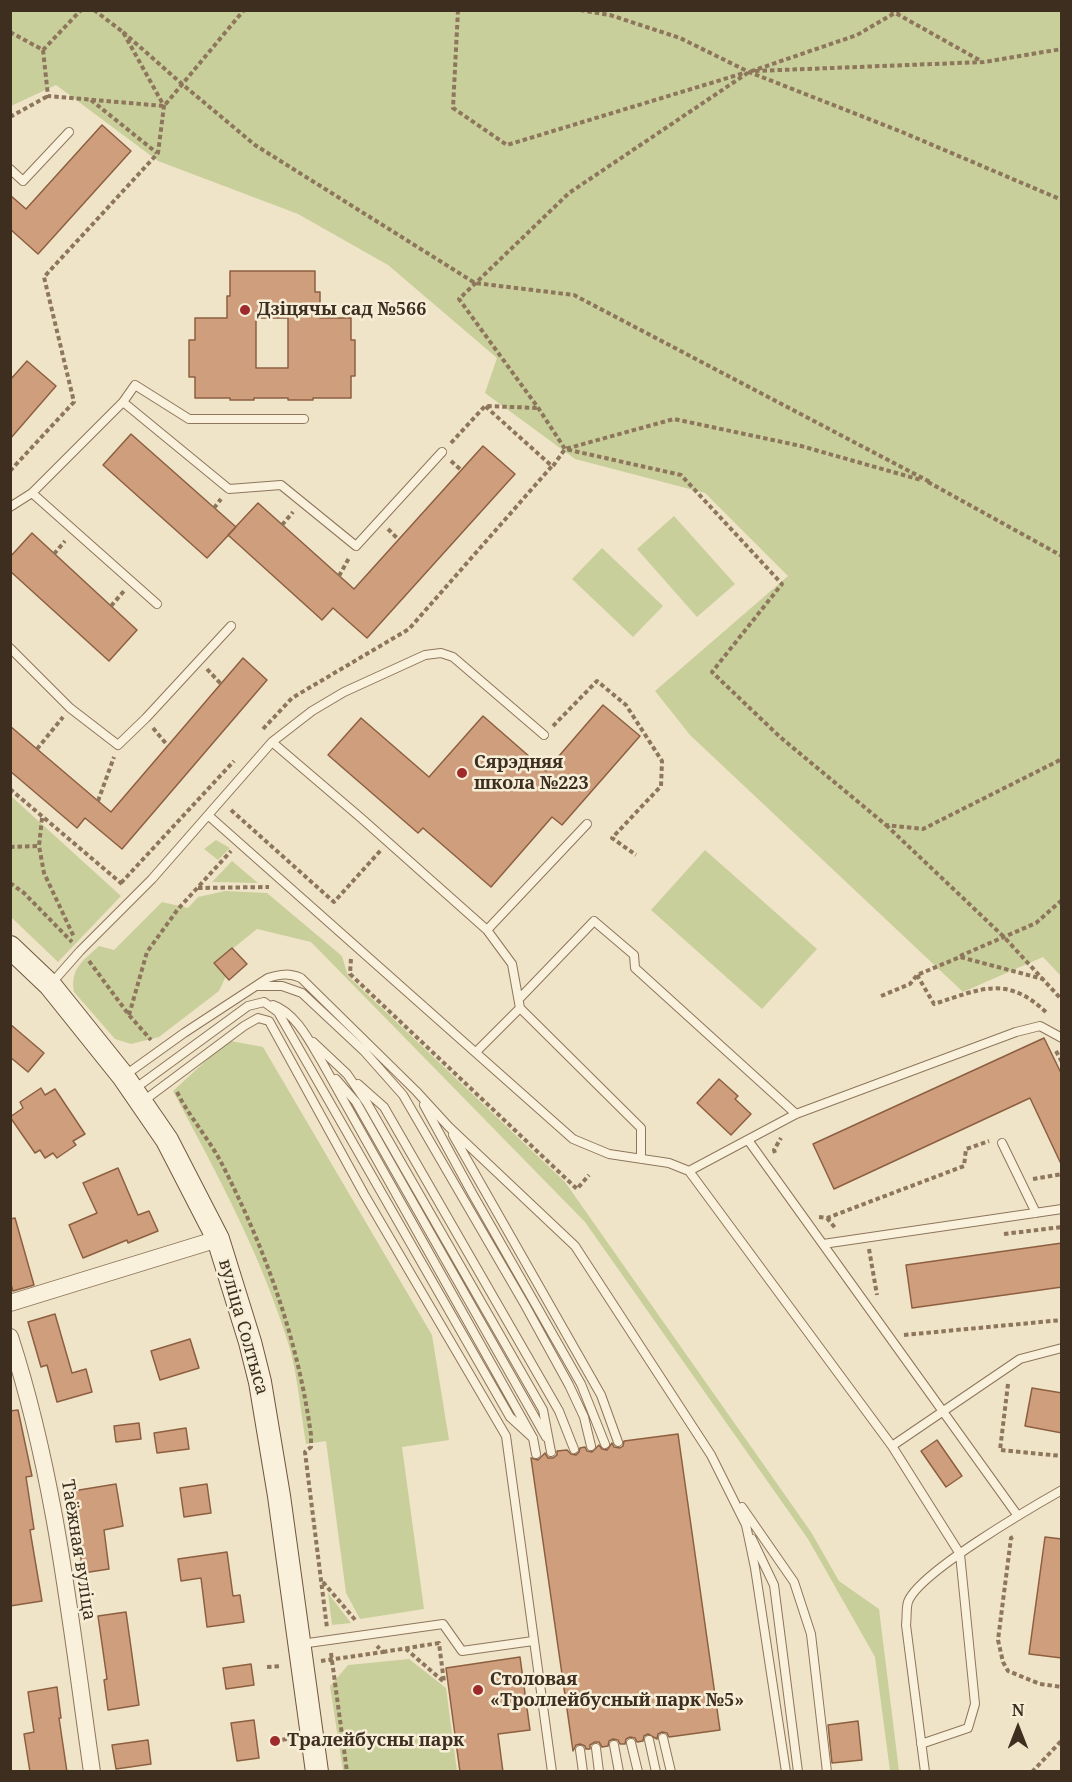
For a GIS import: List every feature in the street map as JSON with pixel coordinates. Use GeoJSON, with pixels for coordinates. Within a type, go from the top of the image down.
{"type":"FeatureCollection","features":[{"type":"Feature","properties":{"kind":"main road","name":"вуліца Солтыса"},"geometry":{"type":"LineString","coordinates":[[10,947],[50,986],[132,1089],[167,1140],[218,1239],[260,1382],[301,1644],[317,1772]]}},
{"type":"Feature","properties":{"kind":"street"},"geometry":{"type":"LineString","coordinates":[[10,1304],[218,1239]]}},
{"type":"Feature","properties":{"kind":"street","name":"Таёжная вуліца"},"geometry":{"type":"LineString","coordinates":[[10,1337],[28,1391],[56,1522],[92,1772]]}},
{"type":"Feature","properties":{"kind":"lane"},"geometry":{"type":"LineString","coordinates":[[10,169],[23,181],[69,132]]}},
{"type":"Feature","properties":{"kind":"lane"},"geometry":{"type":"LineString","coordinates":[[10,507],[32,493],[123,402],[135,386],[189,419],[304,419]]}},
{"type":"Feature","properties":{"kind":"lane"},"geometry":{"type":"LineString","coordinates":[[123,402],[229,489],[281,485],[356,546],[442,452]]}},
{"type":"Feature","properties":{"kind":"lane"},"geometry":{"type":"LineString","coordinates":[[32,493],[157,604]]}},
{"type":"Feature","properties":{"kind":"lane"},"geometry":{"type":"LineString","coordinates":[[10,648],[70,708],[118,745],[231,626]]}},
{"type":"Feature","properties":{"kind":"lane"},"geometry":{"type":"LineString","coordinates":[[50,986],[80,951],[209,816],[220,800],[272,742],[312,711],[344,692],[425,656],[441,653],[453,657],[544,735]]}},
{"type":"Feature","properties":{"kind":"lane"},"geometry":{"type":"LineString","coordinates":[[272,742],[487,930],[512,964],[519,1004],[641,1128],[641,1160]]}},
{"type":"Feature","properties":{"kind":"lane"},"geometry":{"type":"LineString","coordinates":[[209,816],[573,1139],[609,1154],[669,1163],[689,1171],[892,1446],[960,1554],[975,1704],[968,1728],[921,1744]]}},
{"type":"Feature","properties":{"kind":"lane"},"geometry":{"type":"LineString","coordinates":[[487,930],[587,824]]}},
{"type":"Feature","properties":{"kind":"lane"},"geometry":{"type":"LineString","coordinates":[[476,1052],[594,921],[634,955],[635,969],[796,1114]]}},
{"type":"Feature","properties":{"kind":"lane"},"geometry":{"type":"LineString","coordinates":[[132,1089],[184,1033],[268,978],[290,974],[301,978],[416,1091],[449,1127],[575,1246],[711,1455],[774,1585],[798,1772]]}},
{"type":"Feature","properties":{"kind":"lane"},"geometry":{"type":"LineString","coordinates":[[258,986],[282,986],[302,993],[364,1051],[403,1095],[570,1385],[584,1417],[591,1446]]}},
{"type":"Feature","properties":{"kind":"lane"},"geometry":{"type":"LineString","coordinates":[[132,1089],[248,1006],[264,1002],[285,1009],[322,1062],[533,1438],[536,1454]]}},
{"type":"Feature","properties":{"kind":"lane"},"geometry":{"type":"LineString","coordinates":[[264,1002],[278,1012],[510,1417],[533,1438]]}},
{"type":"Feature","properties":{"kind":"lane"},"geometry":{"type":"LineString","coordinates":[[132,1089],[258,1018],[269,1021],[364,1194],[506,1436],[552,1772]]}},
{"type":"Feature","properties":{"kind":"lane"},"geometry":{"type":"LineString","coordinates":[[689,1171],[796,1114],[1016,1032],[1040,1026],[1062,1038]]}},
{"type":"Feature","properties":{"kind":"lane"},"geometry":{"type":"LineString","coordinates":[[304,1034],[384,1107],[559,1411],[574,1449]]}},
{"type":"Feature","properties":{"kind":"lane"},"geometry":{"type":"LineString","coordinates":[[322,1062],[356,1102],[550,1448],[543,1410],[367,1103],[347,1074]]}},
{"type":"Feature","properties":{"kind":"lane"},"geometry":{"type":"LineString","coordinates":[[416,1091],[477,1203],[581,1384],[605,1444]]}},
{"type":"Feature","properties":{"kind":"lane"},"geometry":{"type":"LineString","coordinates":[[449,1127],[601,1395],[618,1442]]}},
{"type":"Feature","properties":{"kind":"lane"},"geometry":{"type":"LineString","coordinates":[[748,1140],[1018,1516]]}},
{"type":"Feature","properties":{"kind":"lane"},"geometry":{"type":"LineString","coordinates":[[1001,1140],[1036,1213]]}},
{"type":"Feature","properties":{"kind":"lane"},"geometry":{"type":"LineString","coordinates":[[823,1244],[1062,1209]]}},
{"type":"Feature","properties":{"kind":"lane"},"geometry":{"type":"LineString","coordinates":[[892,1446],[1020,1359],[1062,1348]]}},
{"type":"Feature","properties":{"kind":"lane"},"geometry":{"type":"LineString","coordinates":[[725,1482],[794,1582],[811,1634],[827,1772]]}},
{"type":"Feature","properties":{"kind":"lane"},"geometry":{"type":"LineString","coordinates":[[925,1772],[906,1625],[908,1601],[922,1584],[960,1554],[1062,1490]]}},
{"type":"Feature","properties":{"kind":"lane"},"geometry":{"type":"LineString","coordinates":[[746,1525],[755,1569],[786,1772]]}},
{"type":"Feature","properties":{"kind":"lane"},"geometry":{"type":"LineString","coordinates":[[301,1644],[443,1624],[462,1651],[533,1641]]}},
{"type":"Feature","properties":{"kind":"lane"},"geometry":{"type":"LineString","coordinates":[[663,1738],[671,1772]]}},
{"type":"Feature","properties":{"kind":"lane"},"geometry":{"type":"LineString","coordinates":[[649,1740],[656,1772]]}},
{"type":"Feature","properties":{"kind":"lane"},"geometry":{"type":"LineString","coordinates":[[631,1743],[638,1772]]}},
{"type":"Feature","properties":{"kind":"lane"},"geometry":{"type":"LineString","coordinates":[[614,1745],[619,1772]]}},
{"type":"Feature","properties":{"kind":"lane"},"geometry":{"type":"LineString","coordinates":[[596,1748],[599,1772]]}},
{"type":"Feature","properties":{"kind":"lane"},"geometry":{"type":"LineString","coordinates":[[580,1750],[583,1772]]}},
{"type":"Feature","properties":{"kind":"path"},"geometry":{"type":"LineString","coordinates":[[48,96],[43,50],[81,10]]}},
{"type":"Feature","properties":{"kind":"path"},"geometry":{"type":"LineString","coordinates":[[94,10],[255,145],[475,283],[574,295],[930,482],[1062,556]]}},
{"type":"Feature","properties":{"kind":"path"},"geometry":{"type":"LineString","coordinates":[[10,471],[74,402],[44,277],[158,153],[164,106],[243,10]]}},
{"type":"Feature","properties":{"kind":"path"},"geometry":{"type":"LineString","coordinates":[[458,10],[453,108],[507,145],[749,72],[856,35],[892,12],[900,10]]}},
{"type":"Feature","properties":{"kind":"path"},"geometry":{"type":"LineString","coordinates":[[580,10],[610,15],[680,38],[749,72],[902,132],[1062,200]]}},
{"type":"Feature","properties":{"kind":"path"},"geometry":{"type":"LineString","coordinates":[[892,12],[984,62]]}},
{"type":"Feature","properties":{"kind":"path"},"geometry":{"type":"LineString","coordinates":[[10,32],[43,50]]}},
{"type":"Feature","properties":{"kind":"path"},"geometry":{"type":"LineString","coordinates":[[123,32],[164,106]]}},
{"type":"Feature","properties":{"kind":"path"},"geometry":{"type":"LineString","coordinates":[[1062,49],[984,62],[749,72],[569,193],[459,299],[539,408],[566,449],[681,475],[782,584],[712,672],[780,737],[886,825],[1004,937],[1062,1000]]}},
{"type":"Feature","properties":{"kind":"path"},"geometry":{"type":"LineString","coordinates":[[10,117],[48,96],[164,106]]}},
{"type":"Feature","properties":{"kind":"path"},"geometry":{"type":"LineString","coordinates":[[91,99],[158,153]]}},
{"type":"Feature","properties":{"kind":"path"},"geometry":{"type":"LineString","coordinates":[[442,452],[485,406],[539,408]]}},
{"type":"Feature","properties":{"kind":"path"},"geometry":{"type":"LineString","coordinates":[[485,406],[552,466]]}},
{"type":"Feature","properties":{"kind":"path"},"geometry":{"type":"LineString","coordinates":[[261,731],[292,698],[409,629],[566,449],[674,419],[801,446],[930,482]]}},
{"type":"Feature","properties":{"kind":"path"},"geometry":{"type":"LineString","coordinates":[[339,576],[356,546]]}},
{"type":"Feature","properties":{"kind":"path"},"geometry":{"type":"LineString","coordinates":[[544,735],[597,681],[626,705],[662,761],[662,786],[612,838],[636,855]]}},
{"type":"Feature","properties":{"kind":"path"},"geometry":{"type":"LineString","coordinates":[[37,749],[70,708]]}},
{"type":"Feature","properties":{"kind":"path"},"geometry":{"type":"LineString","coordinates":[[146,718],[168,746]]}},
{"type":"Feature","properties":{"kind":"path"},"geometry":{"type":"LineString","coordinates":[[99,801],[118,745]]}},
{"type":"Feature","properties":{"kind":"path"},"geometry":{"type":"LineString","coordinates":[[120,883],[238,756]]}},
{"type":"Feature","properties":{"kind":"path"},"geometry":{"type":"LineString","coordinates":[[886,825],[923,829],[1062,759]]}},
{"type":"Feature","properties":{"kind":"path"},"geometry":{"type":"LineString","coordinates":[[10,789],[135,895]]}},
{"type":"Feature","properties":{"kind":"path"},"geometry":{"type":"LineString","coordinates":[[208,789],[334,902],[387,843]]}},
{"type":"Feature","properties":{"kind":"path"},"geometry":{"type":"LineString","coordinates":[[129,1015],[147,952],[178,909],[251,828]]}},
{"type":"Feature","properties":{"kind":"path"},"geometry":{"type":"LineString","coordinates":[[10,847],[39,846]]}},
{"type":"Feature","properties":{"kind":"path"},"geometry":{"type":"LineString","coordinates":[[230,851],[238,859]]}},
{"type":"Feature","properties":{"kind":"path"},"geometry":{"type":"LineString","coordinates":[[197,888],[271,887],[263,880]]}},
{"type":"Feature","properties":{"kind":"path"},"geometry":{"type":"LineString","coordinates":[[10,882],[24,892],[80,951]]}},
{"type":"Feature","properties":{"kind":"path"},"geometry":{"type":"LineString","coordinates":[[881,996],[910,984],[917,975],[1036,923],[1062,900]]}},
{"type":"Feature","properties":{"kind":"path"},"geometry":{"type":"LineString","coordinates":[[960,957],[1044,980]]}},
{"type":"Feature","properties":{"kind":"path"},"geometry":{"type":"LineString","coordinates":[[351,958],[350,974],[577,1189],[589,1175]]}},
{"type":"Feature","properties":{"kind":"path"},"geometry":{"type":"LineString","coordinates":[[917,975],[934,1004],[984,988],[1003,988],[1026,996],[1055,1020]]}},
{"type":"Feature","properties":{"kind":"path"},"geometry":{"type":"LineString","coordinates":[[1051,1042],[1062,1062]]}},
{"type":"Feature","properties":{"kind":"path"},"geometry":{"type":"LineString","coordinates":[[777,1162],[774,1150],[782,1136]]}},
{"type":"Feature","properties":{"kind":"path"},"geometry":{"type":"LineString","coordinates":[[815,1216],[827,1218],[964,1166],[966,1149],[1001,1140]]}},
{"type":"Feature","properties":{"kind":"path"},"geometry":{"type":"LineString","coordinates":[[1028,1170],[1032,1179],[1062,1174]]}},
{"type":"Feature","properties":{"kind":"path"},"geometry":{"type":"LineString","coordinates":[[862,1250],[869,1249],[878,1302],[872,1293]]}},
{"type":"Feature","properties":{"kind":"path"},"geometry":{"type":"LineString","coordinates":[[897,1327],[904,1335],[1062,1320]]}},
{"type":"Feature","properties":{"kind":"path"},"geometry":{"type":"LineString","coordinates":[[1016,1377],[1008,1383],[1000,1450],[1062,1456]]}},
{"type":"Feature","properties":{"kind":"path"},"geometry":{"type":"LineString","coordinates":[[305,1452],[347,1772]]}},
{"type":"Feature","properties":{"kind":"path"},"geometry":{"type":"LineString","coordinates":[[1019,1532],[1011,1538],[998,1640],[1003,1662],[1008,1671],[1040,1684],[1062,1687]]}},
{"type":"Feature","properties":{"kind":"path"},"geometry":{"type":"LineString","coordinates":[[383,1652],[406,1648],[439,1643],[444,1682],[406,1648]]}},
{"type":"Feature","properties":{"kind":"path"},"geometry":{"type":"LineString","coordinates":[[1032,1772],[1062,1740]]}},
{"type":"Feature","properties":{"kind":"green space"},"geometry":{"type":"Polygon","coordinates":[[[10,11],[1061,11],[1061,976],[1043,957],[963,992],[690,735],[655,691],[788,576],[705,493],[575,459],[485,393],[497,358],[388,265],[298,214],[158,161],[56,85],[11,106],[10,11]]]}},
{"type":"Feature","properties":{"kind":"green space"},"geometry":{"type":"Polygon","coordinates":[[[674,516],[735,584],[697,617],[637,549],[674,516]]]}},
{"type":"Feature","properties":{"kind":"green space"},"geometry":{"type":"Polygon","coordinates":[[[602,548],[663,606],[633,637],[572,579],[602,548]]]}},
{"type":"Feature","properties":{"kind":"green space"},"geometry":{"type":"Polygon","coordinates":[[[11,796],[121,896],[58,962],[11,917],[11,796]]]}},
{"type":"Feature","properties":{"kind":"green space"},"geometry":{"type":"Polygon","coordinates":[[[216,840],[230,848],[218,860],[204,849],[216,840]]]}},
{"type":"Feature","properties":{"kind":"green space"},"geometry":{"type":"Polygon","coordinates":[[[705,850],[817,949],[762,1009],[651,910],[705,850]]]}},
{"type":"Feature","properties":{"kind":"green space"},"geometry":{"type":"Polygon","coordinates":[[[232,861],[258,883],[212,882],[232,861]]]}},
{"type":"Feature","properties":{"kind":"green space"},"geometry":{"type":"Polygon","coordinates":[[[225,891],[267,893],[342,956],[348,976],[565,1182],[811,1532],[839,1581],[879,1609],[899,1771],[890,1771],[875,1657],[808,1539],[585,1222],[311,942],[257,929],[215,963],[226,976],[219,991],[159,1037],[131,1044],[115,1039],[74,992],[74,977],[83,961],[99,946],[114,950],[162,902],[188,908],[198,897],[225,891]]]}},
{"type":"Feature","properties":{"kind":"green space"},"geometry":{"type":"Polygon","coordinates":[[[231,1041],[263,1047],[432,1335],[449,1440],[402,1447],[424,1609],[360,1619],[346,1593],[326,1441],[306,1444],[293,1361],[279,1315],[238,1217],[173,1091],[231,1041]]]}},
{"type":"Feature","properties":{"kind":"green space"},"geometry":{"type":"Polygon","coordinates":[[[328,1593],[351,1623],[332,1625],[328,1593]]]}},
{"type":"Feature","properties":{"kind":"green space"},"geometry":{"type":"Polygon","coordinates":[[[409,1659],[446,1688],[457,1771],[343,1771],[330,1686],[348,1665],[409,1659]]]}},
{"type":"Feature","properties":{"kind":"building"},"geometry":{"type":"Polygon","coordinates":[[[102,125],[131,151],[38,254],[10,229],[10,195],[26,209],[102,125]]]}},
{"type":"Feature","properties":{"kind":"building"},"geometry":{"type":"Polygon","coordinates":[[[230,271],[315,271],[315,292],[320,292],[320,318],[351,318],[351,340],[355,340],[355,376],[351,376],[351,398],[230,400],[230,398],[195,398],[195,377],[189,377],[189,340],[195,340],[195,318],[227,318],[227,296],[230,296],[230,271]],[[256,318],[256,368],[288,368],[288,318],[256,318]]]}},
{"type":"Feature","properties":{"kind":"building"},"geometry":{"type":"Polygon","coordinates":[[[27,361],[56,386],[10,439],[10,380],[27,361]]]}},
{"type":"Feature","properties":{"kind":"building"},"geometry":{"type":"Polygon","coordinates":[[[131,434],[236,527],[207,558],[103,465],[131,434]]]}},
{"type":"Feature","properties":{"kind":"building"},"geometry":{"type":"Polygon","coordinates":[[[483,446],[515,474],[367,638],[333,608],[322,620],[228,535],[258,503],[354,589],[483,446]]]}},
{"type":"Feature","properties":{"kind":"building"},"geometry":{"type":"Polygon","coordinates":[[[32,533],[137,630],[109,661],[10,571],[10,557],[32,533]]]}},
{"type":"Feature","properties":{"kind":"building"},"geometry":{"type":"Polygon","coordinates":[[[243,658],[267,680],[122,849],[85,818],[77,828],[10,771],[10,726],[111,812],[243,658]]]}},
{"type":"Feature","properties":{"kind":"building"},"geometry":{"type":"Polygon","coordinates":[[[603,705],[640,736],[562,825],[552,817],[491,887],[423,828],[418,833],[328,755],[361,718],[429,777],[483,716],[546,771],[603,705]]]}},
{"type":"Feature","properties":{"kind":"building"},"geometry":{"type":"Polygon","coordinates":[[[232,948],[247,964],[229,980],[214,963],[232,948]]]}},
{"type":"Feature","properties":{"kind":"building"},"geometry":{"type":"Polygon","coordinates":[[[10,1024],[44,1053],[28,1072],[10,1057],[10,1024]]]}},
{"type":"Feature","properties":{"kind":"building"},"geometry":{"type":"Polygon","coordinates":[[[1044,1038],[1062,1075],[1062,1166],[1030,1098],[834,1189],[813,1144],[1044,1038]]]}},
{"type":"Feature","properties":{"kind":"building"},"geometry":{"type":"Polygon","coordinates":[[[719,1079],[738,1096],[735,1099],[751,1114],[731,1135],[697,1103],[719,1079]]]}},
{"type":"Feature","properties":{"kind":"building"},"geometry":{"type":"Polygon","coordinates":[[[41,1088],[45,1095],[55,1089],[85,1134],[73,1141],[76,1145],[57,1158],[53,1153],[45,1158],[40,1150],[35,1153],[10,1117],[23,1108],[20,1102],[41,1088]]]}},
{"type":"Feature","properties":{"kind":"building"},"geometry":{"type":"Polygon","coordinates":[[[118,1168],[138,1215],[149,1211],[158,1231],[128,1243],[127,1240],[83,1258],[69,1225],[97,1213],[83,1183],[118,1168]]]}},
{"type":"Feature","properties":{"kind":"building"},"geometry":{"type":"Polygon","coordinates":[[[15,1218],[34,1285],[13,1291],[10,1281],[10,1219],[15,1218]]]}},
{"type":"Feature","properties":{"kind":"building"},"geometry":{"type":"Polygon","coordinates":[[[1062,1243],[1062,1287],[912,1308],[906,1265],[1062,1243]]]}},
{"type":"Feature","properties":{"kind":"building"},"geometry":{"type":"Polygon","coordinates":[[[55,1314],[72,1373],[86,1369],[92,1392],[57,1402],[47,1365],[41,1367],[28,1322],[55,1314]]]}},
{"type":"Feature","properties":{"kind":"building"},"geometry":{"type":"Polygon","coordinates":[[[190,1339],[199,1368],[160,1380],[151,1351],[190,1339]]]}},
{"type":"Feature","properties":{"kind":"building"},"geometry":{"type":"Polygon","coordinates":[[[1032,1388],[1062,1393],[1062,1433],[1025,1426],[1032,1388]]]}},
{"type":"Feature","properties":{"kind":"building"},"geometry":{"type":"Polygon","coordinates":[[[18,1410],[32,1476],[26,1477],[34,1529],[30,1530],[42,1601],[10,1606],[10,1411],[18,1410]]]}},
{"type":"Feature","properties":{"kind":"building"},"geometry":{"type":"Polygon","coordinates":[[[139,1423],[141,1439],[116,1442],[114,1426],[139,1423]]]}},
{"type":"Feature","properties":{"kind":"building"},"geometry":{"type":"Polygon","coordinates":[[[186,1428],[189,1449],[157,1453],[154,1433],[186,1428]]]}},
{"type":"Feature","properties":{"kind":"building"},"geometry":{"type":"Polygon","coordinates":[[[678,1434],[720,1730],[669,1737],[667,1733],[662,1732],[658,1734],[657,1739],[648,1734],[644,1736],[643,1741],[637,1742],[635,1738],[630,1737],[626,1739],[625,1744],[620,1744],[618,1740],[613,1739],[609,1741],[608,1746],[602,1747],[599,1742],[595,1742],[590,1745],[590,1749],[586,1749],[580,1744],[576,1745],[573,1751],[531,1458],[538,1460],[545,1453],[548,1458],[553,1458],[557,1455],[557,1451],[567,1450],[576,1455],[580,1448],[585,1447],[587,1451],[592,1452],[599,1445],[602,1449],[607,1450],[612,1443],[614,1447],[620,1448],[624,1441],[678,1434]]]}},
{"type":"Feature","properties":{"kind":"building"},"geometry":{"type":"Polygon","coordinates":[[[937,1440],[962,1476],[946,1487],[921,1451],[937,1440]]]}},
{"type":"Feature","properties":{"kind":"building"},"geometry":{"type":"Polygon","coordinates":[[[116,1484],[123,1526],[104,1530],[109,1569],[83,1573],[80,1552],[83,1551],[73,1491],[116,1484]]]}},
{"type":"Feature","properties":{"kind":"building"},"geometry":{"type":"Polygon","coordinates":[[[207,1484],[211,1513],[184,1517],[180,1488],[207,1484]]]}},
{"type":"Feature","properties":{"kind":"building"},"geometry":{"type":"Polygon","coordinates":[[[1045,1537],[1062,1539],[1062,1658],[1029,1654],[1045,1537]]]}},
{"type":"Feature","properties":{"kind":"building"},"geometry":{"type":"Polygon","coordinates":[[[227,1552],[233,1596],[240,1595],[244,1622],[207,1627],[201,1578],[181,1581],[178,1559],[227,1552]]]}},
{"type":"Feature","properties":{"kind":"building"},"geometry":{"type":"Polygon","coordinates":[[[126,1612],[139,1705],[108,1710],[104,1680],[107,1679],[98,1616],[126,1612]]]}},
{"type":"Feature","properties":{"kind":"building"},"geometry":{"type":"Polygon","coordinates":[[[520,1657],[530,1730],[498,1734],[503,1772],[460,1772],[446,1668],[520,1657]]]}},
{"type":"Feature","properties":{"kind":"building"},"geometry":{"type":"Polygon","coordinates":[[[251,1664],[254,1685],[226,1689],[223,1668],[251,1664]]]}},
{"type":"Feature","properties":{"kind":"building"},"geometry":{"type":"Polygon","coordinates":[[[57,1687],[67,1772],[30,1772],[24,1734],[34,1732],[28,1692],[57,1687]]]}},
{"type":"Feature","properties":{"kind":"building"},"geometry":{"type":"Polygon","coordinates":[[[254,1720],[259,1758],[237,1761],[231,1723],[254,1720]]]}},
{"type":"Feature","properties":{"kind":"building"},"geometry":{"type":"Polygon","coordinates":[[[858,1721],[862,1760],[832,1763],[828,1725],[858,1721]]]}},
{"type":"Feature","properties":{"kind":"building"},"geometry":{"type":"Polygon","coordinates":[[[148,1740],[151,1764],[116,1769],[112,1745],[148,1740]]]}},
{"type":"Feature","properties":{"kind":"place","name":"Дзіцячы сад №566"},"geometry":{"type":"Point","coordinates":[245,310]}},
{"type":"Feature","properties":{"kind":"place","name":"Сярэдняя школа №223"},"geometry":{"type":"Point","coordinates":[462,773]}},
{"type":"Feature","properties":{"kind":"place","name":"Столовая «Троллейбусный парк №5»"},"geometry":{"type":"Point","coordinates":[478,1690]}},
{"type":"Feature","properties":{"kind":"place","name":"Тралейбусны парк"},"geometry":{"type":"Point","coordinates":[275,1741]}}]}
